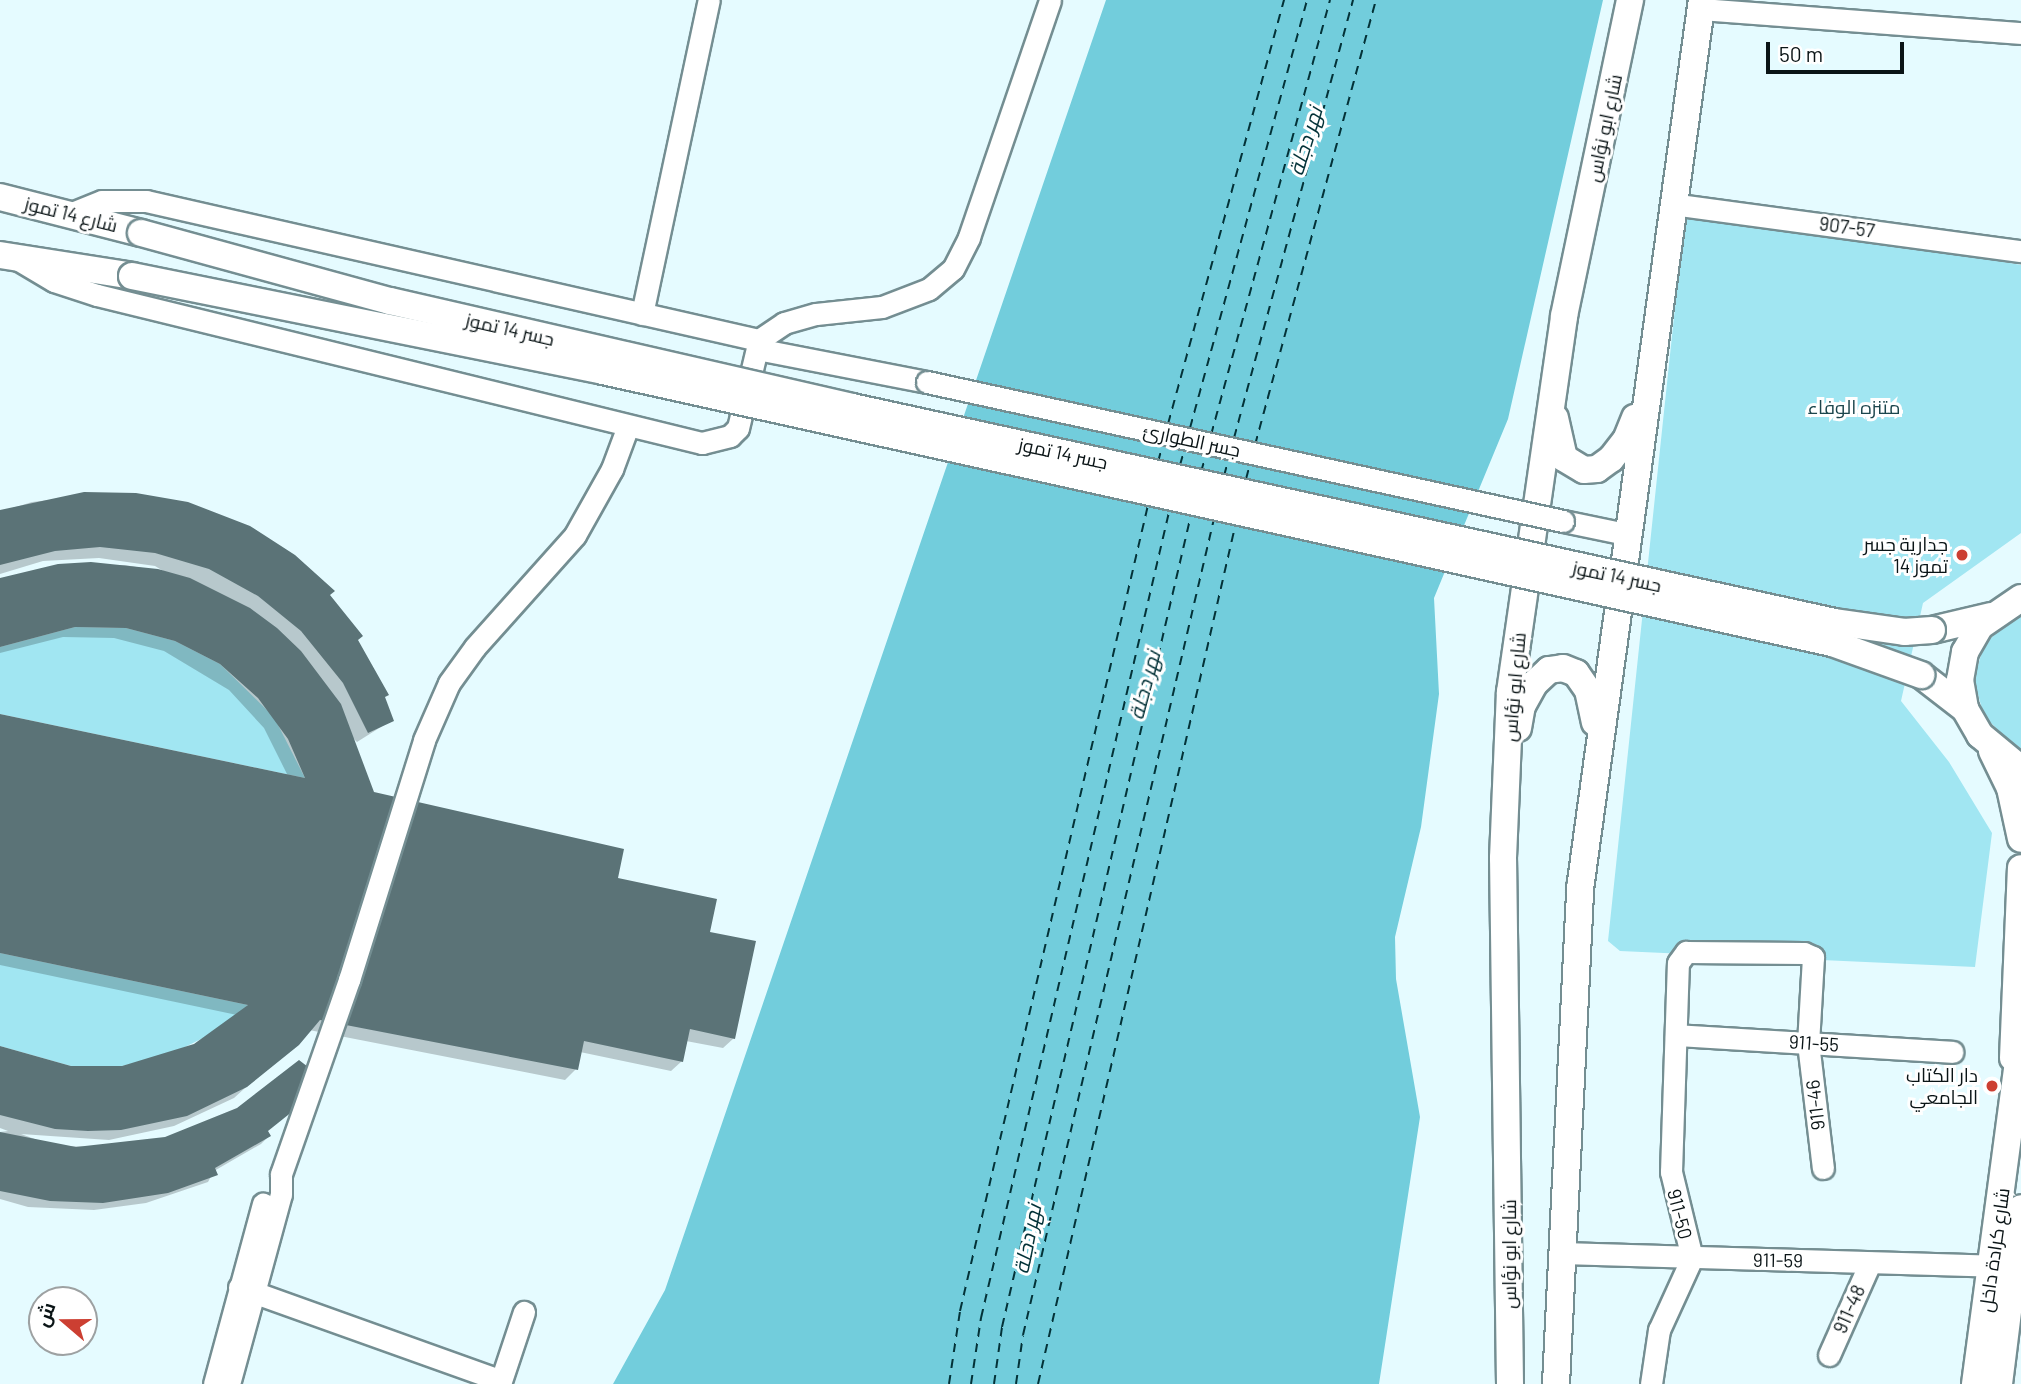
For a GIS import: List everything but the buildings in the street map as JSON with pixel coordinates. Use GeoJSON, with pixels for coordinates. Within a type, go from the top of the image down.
{"type":"FeatureCollection","features":[{"type":"Feature","properties":{"kind":"main road","name":"شارع ابو نؤاس"},"geometry":{"type":"LineString","coordinates":[[1510,1384],[1503,859],[1510,692],[1563,316],[1630,0]]}},
{"type":"Feature","properties":{"kind":"main road"},"geometry":{"type":"LineString","coordinates":[[1556,1384],[1580,889],[1657,309],[1702,5]]}},
{"type":"Feature","properties":{"kind":"main road","name":"شارع 14 تموز"},"geometry":{"type":"LineString","coordinates":[[0,197],[72,213],[141,233]]}},
{"type":"Feature","properties":{"kind":"main road","name":"جسر 14 تموز"},"geometry":{"type":"LineString","coordinates":[[141,233],[423,309],[852,407],[1835,622],[1933,631],[1991,616]]}},
{"type":"Feature","properties":{"kind":"main road","name":"جسر 14 تموز"},"geometry":{"type":"LineString","coordinates":[[7,256],[131,276],[603,371],[1819,640],[1921,675],[1965,709]]}},
{"type":"Feature","properties":{"kind":"main road"},"geometry":{"type":"LineString","coordinates":[[1563,316],[1556,436],[1572,466],[1597,469],[1626,440],[1638,410],[1657,309]]}},
{"type":"Feature","properties":{"kind":"main road"},"geometry":{"type":"LineString","coordinates":[[2021,598],[1991,616],[1972,638],[1963,659],[1960,680],[1965,709],[1989,746],[2010,789],[2021,839]]}},
{"type":"Feature","properties":{"kind":"main road"},"geometry":{"type":"LineString","coordinates":[[1503,859],[1522,706],[1549,670],[1563,668],[1576,673],[1595,709],[1590,801]]}},
{"type":"Feature","properties":{"kind":"main road"},"geometry":{"type":"LineString","coordinates":[[1989,746],[2021,769]]}},
{"type":"Feature","properties":{"kind":"main road"},"geometry":{"type":"LineString","coordinates":[[2011,1116],[2021,868]]}},
{"type":"Feature","properties":{"kind":"main road"},"geometry":{"type":"LineString","coordinates":[[2011,1116],[2021,1041]]}},
{"type":"Feature","properties":{"kind":"main road","name":"شارع كرادة داخل"},"geometry":{"type":"LineString","coordinates":[[1975,1384],[2011,1116]]}},
{"type":"Feature","properties":{"kind":"main road","name":"شارع كرادة داخل"},"geometry":{"type":"LineString","coordinates":[[1999,1384],[2021,1208]]}},
{"type":"Feature","properties":{"kind":"street"},"geometry":{"type":"LineString","coordinates":[[642,314],[709,0]]}},
{"type":"Feature","properties":{"kind":"street"},"geometry":{"type":"LineString","coordinates":[[7,256],[34,272],[97,295],[702,443],[730,436],[738,428],[758,344],[784,323],[816,314],[882,307],[929,289],[953,269],[970,237],[1050,0]]}},
{"type":"Feature","properties":{"kind":"street"},"geometry":{"type":"LineString","coordinates":[[1702,5],[2021,33]]}},
{"type":"Feature","properties":{"kind":"street","name":"جسر الطوارئ"},"geometry":{"type":"LineString","coordinates":[[72,213],[102,201],[146,201],[642,314],[758,344],[1626,534]]}},
{"type":"Feature","properties":{"kind":"street","name":"907-57"},"geometry":{"type":"LineString","coordinates":[[1672,204],[2021,251]]}},
{"type":"Feature","properties":{"kind":"street"},"geometry":{"type":"LineString","coordinates":[[229,1384],[269,1184],[281,1174],[349,980],[424,740],[449,683],[521,592],[575,535],[612,469],[628,426]]}},
{"type":"Feature","properties":{"kind":"street","name":"911-50"},"geometry":{"type":"LineString","coordinates":[[1651,1384],[1659,1330],[1692,1258],[1671,1172],[1678,963],[1686,952],[1813,957]]}},
{"type":"Feature","properties":{"kind":"street","name":"911-46"},"geometry":{"type":"LineString","coordinates":[[1813,957],[1808,1043],[1823,1168]]}},
{"type":"Feature","properties":{"kind":"street","name":"911-55"},"geometry":{"type":"LineString","coordinates":[[1676,1035],[1952,1052]]}},
{"type":"Feature","properties":{"kind":"street","name":"911-59"},"geometry":{"type":"LineString","coordinates":[[1564,1253],[1992,1266]]}},
{"type":"Feature","properties":{"kind":"street","name":"911-48"},"geometry":{"type":"LineString","coordinates":[[1829,1355],[1870,1263]]}},
{"type":"Feature","properties":{"kind":"street"},"geometry":{"type":"LineString","coordinates":[[246,1290],[500,1383],[524,1312]]}},
{"type":"Feature","properties":{"kind":"street"},"geometry":{"type":"LineString","coordinates":[[214,1384],[246,1290]]}},
{"type":"Feature","properties":{"kind":"green space","name":"متنزه الوفاء"},"geometry":{"type":"Polygon","coordinates":[[[1685,213],[1771,221],[2021,265],[2021,533],[1923,603],[1901,701],[1949,762],[1992,833],[1975,967],[1620,951],[1608,941],[1685,213]]]}},
{"type":"Feature","properties":{"kind":"green space"},"geometry":{"type":"Polygon","coordinates":[[[2021,612],[2021,753],[1984,716],[1974,680],[1984,644],[2021,612]]]}},
{"type":"Feature","properties":{"kind":"green space"},"geometry":{"type":"Polygon","coordinates":[[[75,627],[126,628],[175,641],[220,664],[274,717],[305,778],[0,714],[0,647],[75,627]]]}},
{"type":"Feature","properties":{"kind":"green space"},"geometry":{"type":"Polygon","coordinates":[[[0,953],[248,1005],[217,1031],[171,1054],[122,1066],[71,1066],[0,1046],[0,953]]]}},
{"type":"Feature","properties":{"kind":"water","name":"نهر دجلة"},"geometry":{"type":"Polygon","coordinates":[[[1106,0],[1603,0],[1508,419],[1434,598],[1439,694],[1421,827],[1395,937],[1396,979],[1420,1117],[1379,1384],[613,1384],[665,1290],[1106,0]]]}},
{"type":"Feature","properties":{"kind":"ferry route"},"geometry":{"type":"LineString","coordinates":[[1168,424],[1284,0]]}},
{"type":"Feature","properties":{"kind":"ferry route"},"geometry":{"type":"LineString","coordinates":[[1190,428],[1307,0]]}},
{"type":"Feature","properties":{"kind":"ferry route"},"geometry":{"type":"LineString","coordinates":[[1211,435],[1330,0]]}},
{"type":"Feature","properties":{"kind":"ferry route"},"geometry":{"type":"LineString","coordinates":[[1234,438],[1353,0]]}},
{"type":"Feature","properties":{"kind":"ferry route"},"geometry":{"type":"LineString","coordinates":[[1255,445],[1376,0]]}},
{"type":"Feature","properties":{"kind":"ferry route"},"geometry":{"type":"LineString","coordinates":[[1158,462],[1163,443]]}},
{"type":"Feature","properties":{"kind":"ferry route"},"geometry":{"type":"LineString","coordinates":[[1180,465],[1185,447]]}},
{"type":"Feature","properties":{"kind":"ferry route"},"geometry":{"type":"LineString","coordinates":[[1201,472],[1206,454]]}},
{"type":"Feature","properties":{"kind":"ferry route"},"geometry":{"type":"LineString","coordinates":[[1224,476],[1229,457]]}},
{"type":"Feature","properties":{"kind":"ferry route"},"geometry":{"type":"LineString","coordinates":[[1246,479],[1250,464]]}},
{"type":"Feature","properties":{"kind":"ferry route"},"geometry":{"type":"LineString","coordinates":[[949,1384],[960,1311],[1148,505]]}},
{"type":"Feature","properties":{"kind":"ferry route"},"geometry":{"type":"LineString","coordinates":[[971,1384],[981,1318],[1170,508]]}},
{"type":"Feature","properties":{"kind":"ferry route"},"geometry":{"type":"LineString","coordinates":[[994,1384],[1002,1327],[1191,515]]}},
{"type":"Feature","properties":{"kind":"ferry route"},"geometry":{"type":"LineString","coordinates":[[1016,1384],[1023,1335],[1214,519]]}},
{"type":"Feature","properties":{"kind":"ferry route"},"geometry":{"type":"LineString","coordinates":[[1038,1384],[1236,522]]}},
{"type":"Feature","properties":{"kind":"place","name":"جدارية جسر 14 تموز"},"geometry":{"type":"Point","coordinates":[1962,555]}},
{"type":"Feature","properties":{"kind":"place","name":"دار الكتاب الجامعي"},"geometry":{"type":"Point","coordinates":[1992,1086]}}]}
